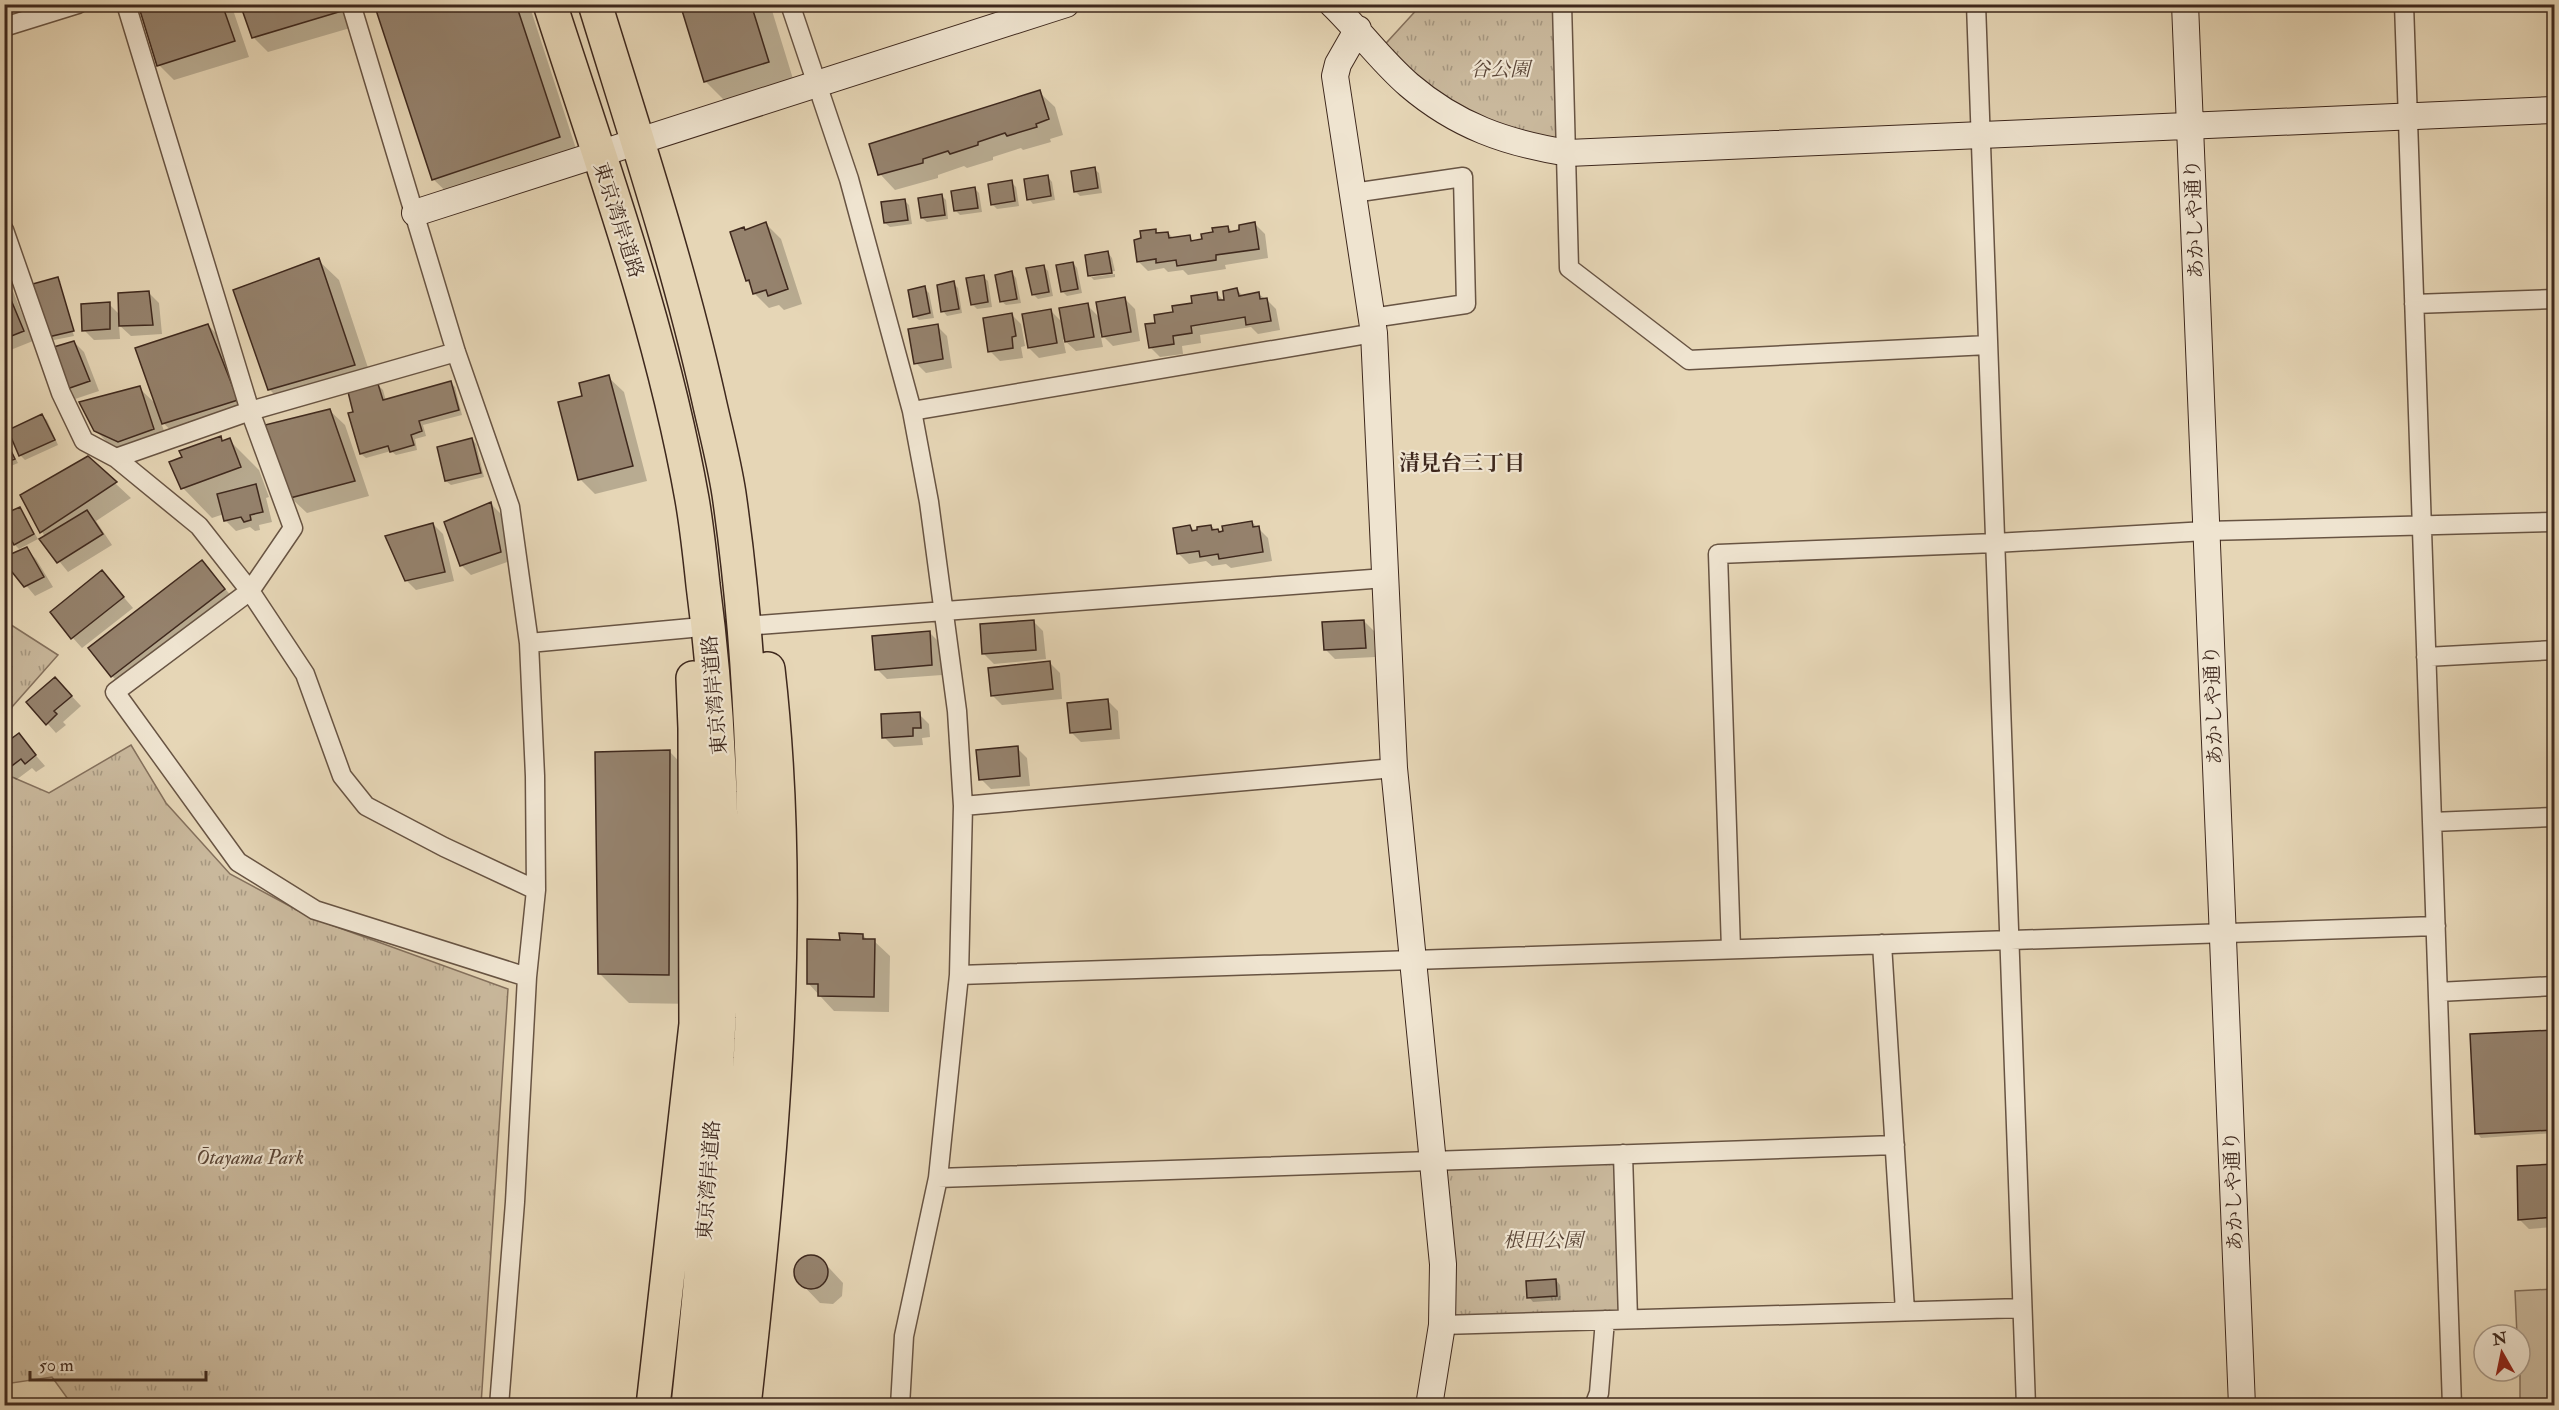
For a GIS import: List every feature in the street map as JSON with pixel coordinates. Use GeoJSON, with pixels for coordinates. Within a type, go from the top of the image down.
{"type":"FeatureCollection","features":[{"type":"Feature","properties":{"kind":"highway","name":"東京湾岸道路"},"geometry":{"type":"LineString","coordinates":[[550,4],[652,326],[692,500],[709,627],[719,728],[723,877],[720,1022],[688,1406]]}},
{"type":"Feature","properties":{"kind":"highway","name":"東京湾岸道路"},"geometry":{"type":"LineString","coordinates":[[595,4],[690,315],[728,490],[745,626],[751,722],[754,875],[752,1023],[741,1168],[715,1406]]}},
{"type":"Feature","properties":{"kind":"highway"},"geometry":{"type":"LineString","coordinates":[[653,1406],[696,1024],[695,728],[687,587],[692,500]]}},
{"type":"Feature","properties":{"kind":"highway"},"geometry":{"type":"LineString","coordinates":[[744,1406],[767,1180],[778,1031],[780,870],[774,719],[768,662],[745,626]]}},
{"type":"Feature","properties":{"kind":"street"},"geometry":{"type":"LineString","coordinates":[[4,27],[78,4]]}},
{"type":"Feature","properties":{"kind":"street"},"geometry":{"type":"LineString","coordinates":[[126,4],[250,411],[293,528],[250,591],[115,692],[238,862],[315,910],[527,976]]}},
{"type":"Feature","properties":{"kind":"street"},"geometry":{"type":"LineString","coordinates":[[351,4],[456,352],[510,507],[529,643],[535,776],[536,890],[527,976],[515,1202],[499,1406]]}},
{"type":"Feature","properties":{"kind":"street"},"geometry":{"type":"LineString","coordinates":[[790,4],[852,190],[912,411],[929,502],[957,711],[963,806],[959,975],[938,1178],[904,1336],[900,1406]]}},
{"type":"Feature","properties":{"kind":"street"},"geometry":{"type":"LineString","coordinates":[[415,213],[1066,4]]}},
{"type":"Feature","properties":{"kind":"street"},"geometry":{"type":"LineString","coordinates":[[1332,4],[1408,84],[1450,116],[1486,133],[1528,147],[1568,153],[2190,124],[2554,110]]}},
{"type":"Feature","properties":{"kind":"street"},"geometry":{"type":"LineString","coordinates":[[1562,4],[1568,153],[1569,268],[1689,360],[1988,345]]}},
{"type":"Feature","properties":{"kind":"street"},"geometry":{"type":"LineString","coordinates":[[1976,4],[2026,1406]]}},
{"type":"Feature","properties":{"kind":"street","name":"あかしや通り"},"geometry":{"type":"LineString","coordinates":[[2185,4],[2242,1406]]}},
{"type":"Feature","properties":{"kind":"street"},"geometry":{"type":"LineString","coordinates":[[2404,4],[2452,1406]]}},
{"type":"Feature","properties":{"kind":"street"},"geometry":{"type":"LineString","coordinates":[[1358,29],[1338,64],[1335,76],[1373,326],[1394,768],[1443,1264],[1442,1325],[1429,1406]]}},
{"type":"Feature","properties":{"kind":"street"},"geometry":{"type":"LineString","coordinates":[[912,411],[1373,326],[1466,304],[1463,177],[1353,193]]}},
{"type":"Feature","properties":{"kind":"street"},"geometry":{"type":"LineString","coordinates":[[4,230],[8,255],[61,393],[84,441],[117,458],[199,526],[250,591],[305,674],[342,776],[366,806],[444,847],[536,890]]}},
{"type":"Feature","properties":{"kind":"street"},"geometry":{"type":"LineString","coordinates":[[2414,304],[2554,299]]}},
{"type":"Feature","properties":{"kind":"street"},"geometry":{"type":"LineString","coordinates":[[117,458],[250,411],[456,352]]}},
{"type":"Feature","properties":{"kind":"street"},"geometry":{"type":"LineString","coordinates":[[1731,949],[1718,554],[1995,543],[2206,531],[2554,522]]}},
{"type":"Feature","properties":{"kind":"street"},"geometry":{"type":"LineString","coordinates":[[745,626],[1385,578]]}},
{"type":"Feature","properties":{"kind":"street"},"geometry":{"type":"LineString","coordinates":[[529,643],[691,628]]}},
{"type":"Feature","properties":{"kind":"street"},"geometry":{"type":"LineString","coordinates":[[2426,657],[2554,650]]}},
{"type":"Feature","properties":{"kind":"street"},"geometry":{"type":"LineString","coordinates":[[963,806],[1394,768]]}},
{"type":"Feature","properties":{"kind":"street"},"geometry":{"type":"LineString","coordinates":[[2432,822],[2554,817]]}},
{"type":"Feature","properties":{"kind":"street"},"geometry":{"type":"LineString","coordinates":[[959,975],[2436,926]]}},
{"type":"Feature","properties":{"kind":"street"},"geometry":{"type":"LineString","coordinates":[[1882,944],[1905,1311]]}},
{"type":"Feature","properties":{"kind":"street"},"geometry":{"type":"LineString","coordinates":[[2438,992],[2554,986]]}},
{"type":"Feature","properties":{"kind":"street"},"geometry":{"type":"LineString","coordinates":[[938,1178],[1895,1145]]}},
{"type":"Feature","properties":{"kind":"street"},"geometry":{"type":"LineString","coordinates":[[1623,1154],[1628,1319]]}},
{"type":"Feature","properties":{"kind":"street"},"geometry":{"type":"LineString","coordinates":[[1442,1325],[2022,1308]]}},
{"type":"Feature","properties":{"kind":"street"},"geometry":{"type":"LineString","coordinates":[[1594,1406],[1599,1393],[1605,1320]]}},
{"type":"Feature","properties":{"kind":"green space","name":"谷公園"},"geometry":{"type":"Polygon","coordinates":[[[1421,5],[1562,5],[1568,153],[1486,133],[1378,52],[1421,5]]]}},
{"type":"Feature","properties":{"kind":"green space"},"geometry":{"type":"Polygon","coordinates":[[[5,621],[58,655],[12,707],[5,728],[5,621]]]}},
{"type":"Feature","properties":{"kind":"green space","name":"Ōtayama Park"},"geometry":{"type":"Polygon","coordinates":[[[131,745],[166,803],[230,874],[312,918],[508,989],[481,1405],[73,1406],[52,1377],[5,1384],[5,774],[49,793],[131,745]]]}},
{"type":"Feature","properties":{"kind":"green space","name":"根田公園"},"geometry":{"type":"Polygon","coordinates":[[[1617,1161],[1623,1314],[1449,1320],[1437,1165],[1617,1161]]]}},
{"type":"Feature","properties":{"kind":"green space"},"geometry":{"type":"Polygon","coordinates":[[[2554,1289],[2554,1405],[2520,1405],[2520,1383],[2532,1383],[2532,1323],[2516,1323],[2515,1291],[2554,1289]]]}},
{"type":"Feature","properties":{"kind":"building"},"geometry":{"type":"Polygon","coordinates":[[[138,4],[222,4],[235,41],[157,66],[138,4]]]}},
{"type":"Feature","properties":{"kind":"building"},"geometry":{"type":"Polygon","coordinates":[[[240,4],[340,4],[342,11],[252,38],[240,4]]]}},
{"type":"Feature","properties":{"kind":"building"},"geometry":{"type":"Polygon","coordinates":[[[374,4],[516,4],[560,137],[432,180],[374,4]]]}},
{"type":"Feature","properties":{"kind":"building"},"geometry":{"type":"Polygon","coordinates":[[[680,4],[751,4],[769,62],[704,82],[680,4]]]}},
{"type":"Feature","properties":{"kind":"building"},"geometry":{"type":"Polygon","coordinates":[[[1040,90],[1049,119],[1036,124],[1037,127],[1007,136],[1005,133],[978,142],[978,145],[950,154],[948,151],[923,159],[923,163],[878,175],[869,144],[1040,90]]]}},
{"type":"Feature","properties":{"kind":"building"},"geometry":{"type":"Polygon","coordinates":[[[1095,167],[1098,188],[1074,192],[1071,171],[1095,167]]]}},
{"type":"Feature","properties":{"kind":"building"},"geometry":{"type":"Polygon","coordinates":[[[1048,175],[1051,196],[1027,200],[1024,179],[1048,175]]]}},
{"type":"Feature","properties":{"kind":"building"},"geometry":{"type":"Polygon","coordinates":[[[1012,180],[1015,201],[991,205],[988,184],[1012,180]]]}},
{"type":"Feature","properties":{"kind":"building"},"geometry":{"type":"Polygon","coordinates":[[[975,187],[978,208],[954,211],[951,191],[975,187]]]}},
{"type":"Feature","properties":{"kind":"building"},"geometry":{"type":"Polygon","coordinates":[[[942,194],[945,215],[921,218],[918,198],[942,194]]]}},
{"type":"Feature","properties":{"kind":"building"},"geometry":{"type":"Polygon","coordinates":[[[905,199],[908,220],[884,223],[881,202],[905,199]]]}},
{"type":"Feature","properties":{"kind":"building"},"geometry":{"type":"Polygon","coordinates":[[[766,222],[788,289],[768,296],[766,290],[753,294],[749,280],[746,281],[730,232],[744,227],[745,230],[766,222]]]}},
{"type":"Feature","properties":{"kind":"building"},"geometry":{"type":"Polygon","coordinates":[[[1255,222],[1259,249],[1216,255],[1216,260],[1177,266],[1176,260],[1156,263],[1156,259],[1137,262],[1134,240],[1141,238],[1140,231],[1156,229],[1156,233],[1168,232],[1169,238],[1190,235],[1191,241],[1202,239],[1201,234],[1213,232],[1212,228],[1228,226],[1229,232],[1239,230],[1239,225],[1255,222]]]}},
{"type":"Feature","properties":{"kind":"building"},"geometry":{"type":"Polygon","coordinates":[[[1108,251],[1112,273],[1088,276],[1085,255],[1108,251]]]}},
{"type":"Feature","properties":{"kind":"building"},"geometry":{"type":"Polygon","coordinates":[[[319,258],[355,365],[268,390],[233,290],[319,258]]]}},
{"type":"Feature","properties":{"kind":"building"},"geometry":{"type":"Polygon","coordinates":[[[1073,262],[1078,289],[1061,292],[1056,265],[1073,262]]]}},
{"type":"Feature","properties":{"kind":"building"},"geometry":{"type":"Polygon","coordinates":[[[1044,265],[1049,292],[1032,295],[1026,268],[1044,265]]]}},
{"type":"Feature","properties":{"kind":"building"},"geometry":{"type":"Polygon","coordinates":[[[1012,271],[1017,299],[1000,302],[995,275],[1012,271]]]}},
{"type":"Feature","properties":{"kind":"building"},"geometry":{"type":"Polygon","coordinates":[[[984,275],[988,302],[971,305],[966,278],[984,275]]]}},
{"type":"Feature","properties":{"kind":"building"},"geometry":{"type":"Polygon","coordinates":[[[58,277],[74,331],[48,337],[29,285],[58,277]]]}},
{"type":"Feature","properties":{"kind":"building"},"geometry":{"type":"Polygon","coordinates":[[[954,281],[959,309],[941,312],[937,285],[954,281]]]}},
{"type":"Feature","properties":{"kind":"building"},"geometry":{"type":"Polygon","coordinates":[[[4,283],[24,331],[4,339],[4,283]]]}},
{"type":"Feature","properties":{"kind":"building"},"geometry":{"type":"Polygon","coordinates":[[[925,286],[930,313],[913,317],[908,290],[925,286]]]}},
{"type":"Feature","properties":{"kind":"building"},"geometry":{"type":"Polygon","coordinates":[[[1237,288],[1239,296],[1259,292],[1260,299],[1267,298],[1271,321],[1246,325],[1245,317],[1191,326],[1192,333],[1173,336],[1174,344],[1149,348],[1145,324],[1155,323],[1154,315],[1173,312],[1172,306],[1192,303],[1191,296],[1217,292],[1218,300],[1224,300],[1223,291],[1237,288]]]}},
{"type":"Feature","properties":{"kind":"building"},"geometry":{"type":"Polygon","coordinates":[[[149,291],[153,325],[119,326],[118,293],[149,291]]]}},
{"type":"Feature","properties":{"kind":"building"},"geometry":{"type":"Polygon","coordinates":[[[1125,297],[1131,332],[1102,337],[1096,302],[1125,297]]]}},
{"type":"Feature","properties":{"kind":"building"},"geometry":{"type":"Polygon","coordinates":[[[110,302],[110,329],[82,331],[81,304],[110,302]]]}},
{"type":"Feature","properties":{"kind":"building"},"geometry":{"type":"Polygon","coordinates":[[[1088,303],[1094,337],[1065,342],[1059,308],[1088,303]]]}},
{"type":"Feature","properties":{"kind":"building"},"geometry":{"type":"Polygon","coordinates":[[[1051,309],[1057,343],[1028,348],[1022,314],[1051,309]]]}},
{"type":"Feature","properties":{"kind":"building"},"geometry":{"type":"Polygon","coordinates":[[[1012,313],[1016,336],[1012,337],[1013,348],[988,352],[983,318],[1012,313]]]}},
{"type":"Feature","properties":{"kind":"building"},"geometry":{"type":"Polygon","coordinates":[[[208,324],[238,400],[162,424],[135,348],[208,324]]]}},
{"type":"Feature","properties":{"kind":"building"},"geometry":{"type":"Polygon","coordinates":[[[938,324],[943,359],[914,364],[908,329],[938,324]]]}},
{"type":"Feature","properties":{"kind":"building"},"geometry":{"type":"Polygon","coordinates":[[[74,341],[90,381],[64,390],[47,349],[74,341]]]}},
{"type":"Feature","properties":{"kind":"building"},"geometry":{"type":"Polygon","coordinates":[[[609,375],[633,466],[578,480],[558,402],[582,396],[579,383],[609,375]]]}},
{"type":"Feature","properties":{"kind":"building"},"geometry":{"type":"Polygon","coordinates":[[[451,381],[459,410],[419,421],[422,431],[411,435],[414,445],[390,452],[388,446],[360,454],[348,413],[353,412],[348,392],[378,384],[383,400],[451,381]]]}},
{"type":"Feature","properties":{"kind":"building"},"geometry":{"type":"Polygon","coordinates":[[[140,386],[154,429],[118,442],[94,431],[79,402],[140,386]]]}},
{"type":"Feature","properties":{"kind":"building"},"geometry":{"type":"Polygon","coordinates":[[[330,409],[355,481],[290,498],[265,425],[330,409]]]}},
{"type":"Feature","properties":{"kind":"building"},"geometry":{"type":"Polygon","coordinates":[[[42,414],[55,440],[19,456],[8,430],[42,414]]]}},
{"type":"Feature","properties":{"kind":"building"},"geometry":{"type":"Polygon","coordinates":[[[4,436],[15,459],[4,463],[4,436]]]}},
{"type":"Feature","properties":{"kind":"building"},"geometry":{"type":"Polygon","coordinates":[[[221,436],[222,441],[230,438],[241,467],[181,489],[169,462],[182,457],[179,451],[221,436]]]}},
{"type":"Feature","properties":{"kind":"building"},"geometry":{"type":"Polygon","coordinates":[[[472,438],[481,473],[445,481],[437,447],[472,438]]]}},
{"type":"Feature","properties":{"kind":"building"},"geometry":{"type":"Polygon","coordinates":[[[88,456],[117,482],[40,533],[20,495],[88,456]]]}},
{"type":"Feature","properties":{"kind":"building"},"geometry":{"type":"Polygon","coordinates":[[[256,484],[263,512],[250,515],[251,520],[244,522],[241,517],[224,521],[217,494],[256,484]]]}},
{"type":"Feature","properties":{"kind":"building"},"geometry":{"type":"Polygon","coordinates":[[[491,502],[501,552],[460,566],[444,522],[491,502]]]}},
{"type":"Feature","properties":{"kind":"building"},"geometry":{"type":"Polygon","coordinates":[[[20,507],[34,534],[14,545],[4,526],[4,514],[20,507]]]}},
{"type":"Feature","properties":{"kind":"building"},"geometry":{"type":"Polygon","coordinates":[[[87,510],[103,534],[57,563],[39,539],[87,510]]]}},
{"type":"Feature","properties":{"kind":"building"},"geometry":{"type":"Polygon","coordinates":[[[1252,521],[1253,527],[1259,526],[1263,552],[1219,559],[1218,554],[1200,557],[1199,551],[1177,554],[1173,528],[1190,525],[1192,531],[1197,530],[1197,527],[1211,525],[1212,530],[1218,529],[1219,532],[1223,531],[1222,526],[1252,521]]]}},
{"type":"Feature","properties":{"kind":"building"},"geometry":{"type":"Polygon","coordinates":[[[433,523],[445,572],[405,581],[385,536],[433,523]]]}},
{"type":"Feature","properties":{"kind":"building"},"geometry":{"type":"Polygon","coordinates":[[[27,547],[44,577],[24,587],[4,562],[4,557],[27,547]]]}},
{"type":"Feature","properties":{"kind":"building"},"geometry":{"type":"Polygon","coordinates":[[[202,560],[225,589],[111,677],[88,648],[202,560]]]}},
{"type":"Feature","properties":{"kind":"building"},"geometry":{"type":"Polygon","coordinates":[[[102,570],[124,597],[71,639],[50,612],[102,570]]]}},
{"type":"Feature","properties":{"kind":"building"},"geometry":{"type":"Polygon","coordinates":[[[1034,620],[1036,650],[982,654],[980,624],[1034,620]]]}},
{"type":"Feature","properties":{"kind":"building"},"geometry":{"type":"Polygon","coordinates":[[[1364,620],[1366,648],[1324,650],[1322,622],[1364,620]]]}},
{"type":"Feature","properties":{"kind":"building"},"geometry":{"type":"Polygon","coordinates":[[[930,631],[932,665],[875,670],[872,636],[930,631]]]}},
{"type":"Feature","properties":{"kind":"building"},"geometry":{"type":"Polygon","coordinates":[[[1050,661],[1053,689],[991,696],[988,668],[1050,661]]]}},
{"type":"Feature","properties":{"kind":"building"},"geometry":{"type":"Polygon","coordinates":[[[55,677],[72,696],[54,711],[57,714],[46,725],[26,702],[55,677]]]}},
{"type":"Feature","properties":{"kind":"building"},"geometry":{"type":"Polygon","coordinates":[[[1108,699],[1111,729],[1070,733],[1067,703],[1108,699]]]}},
{"type":"Feature","properties":{"kind":"building"},"geometry":{"type":"Polygon","coordinates":[[[920,712],[921,728],[913,728],[913,736],[882,738],[881,714],[920,712]]]}},
{"type":"Feature","properties":{"kind":"building"},"geometry":{"type":"Polygon","coordinates":[[[19,733],[36,755],[25,764],[21,759],[5,771],[4,744],[19,733]]]}},
{"type":"Feature","properties":{"kind":"building"},"geometry":{"type":"Polygon","coordinates":[[[1018,746],[1020,776],[979,780],[976,750],[1018,746]]]}},
{"type":"Feature","properties":{"kind":"building"},"geometry":{"type":"Polygon","coordinates":[[[670,750],[669,975],[598,974],[595,752],[670,750]]]}},
{"type":"Feature","properties":{"kind":"building"},"geometry":{"type":"Polygon","coordinates":[[[839,933],[863,934],[863,939],[875,939],[874,997],[818,996],[818,984],[807,984],[807,939],[840,940],[839,933]]]}},
{"type":"Feature","properties":{"kind":"building"},"geometry":{"type":"Polygon","coordinates":[[[2554,1030],[2554,1130],[2475,1134],[2470,1034],[2554,1030]]]}},
{"type":"Feature","properties":{"kind":"building"},"geometry":{"type":"Polygon","coordinates":[[[2554,1164],[2554,1217],[2518,1220],[2517,1166],[2554,1164]]]}},
{"type":"Feature","properties":{"kind":"building"},"geometry":{"type":"Polygon","coordinates":[[[811,1255],[823,1260],[828,1272],[823,1284],[811,1289],[799,1284],[794,1272],[799,1260],[811,1255]]]}},
{"type":"Feature","properties":{"kind":"building"},"geometry":{"type":"Polygon","coordinates":[[[1556,1279],[1557,1296],[1527,1298],[1526,1281],[1556,1279]]]}},
{"type":"Feature","properties":{"kind":"district","name":"清見台三丁目"},"geometry":{"type":"Point","coordinates":[1462,463]}}]}
